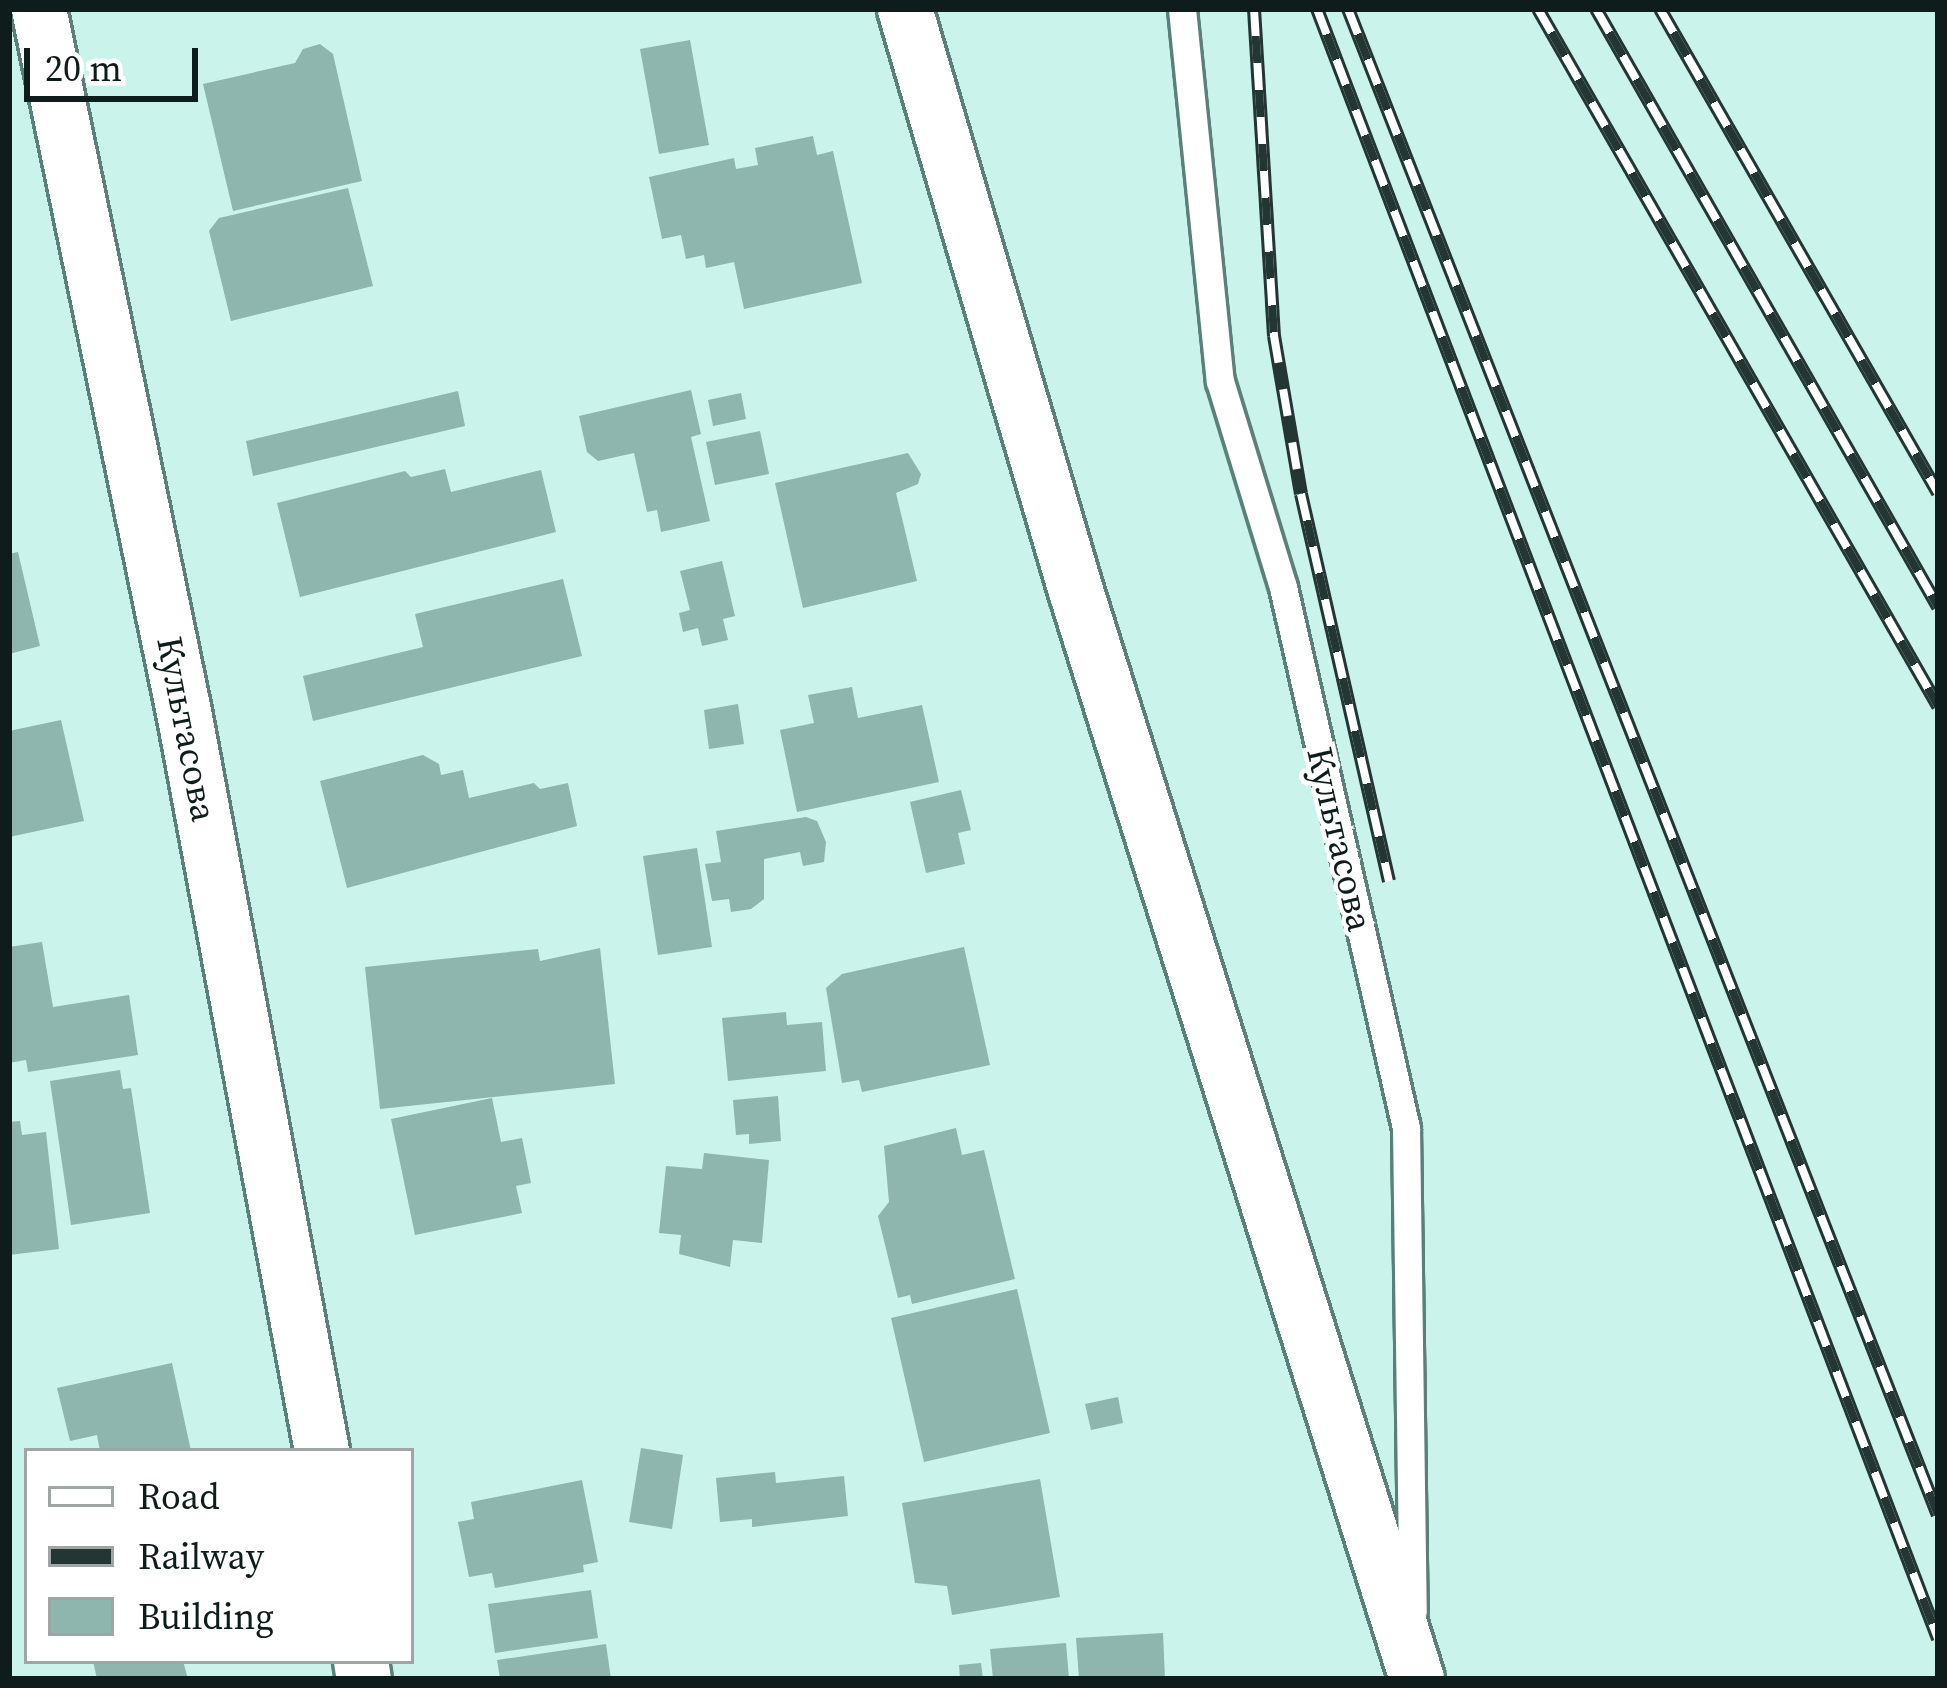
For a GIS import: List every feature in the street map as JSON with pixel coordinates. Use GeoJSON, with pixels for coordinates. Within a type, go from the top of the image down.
{"type":"FeatureCollection","features":[{"type":"Feature","properties":{"kind":"street","name":"Культасова"},"geometry":{"type":"LineString","coordinates":[[39,9],[184,712],[321,1448]]}},
{"type":"Feature","properties":{"kind":"street"},"geometry":{"type":"LineString","coordinates":[[905,9],[1076,590],[1415,1674]]}},
{"type":"Feature","properties":{"kind":"lane","name":"Культасова"},"geometry":{"type":"LineString","coordinates":[[1182,9],[1220,381],[1283,587],[1406,1128],[1415,1674]]}},
{"type":"Feature","properties":{"kind":"building"},"geometry":{"type":"Polygon","coordinates":[[[690,40],[709,145],[659,154],[640,49],[690,40]]]}},
{"type":"Feature","properties":{"kind":"building"},"geometry":{"type":"Polygon","coordinates":[[[320,44],[333,54],[362,181],[233,211],[203,84],[295,63],[303,49],[320,44]]]}},
{"type":"Feature","properties":{"kind":"building"},"geometry":{"type":"Polygon","coordinates":[[[813,136],[817,155],[833,151],[862,283],[744,309],[734,262],[706,268],[704,255],[686,259],[681,235],[662,239],[649,177],[734,158],[736,169],[758,165],[755,148],[813,136]]]}},
{"type":"Feature","properties":{"kind":"building"},"geometry":{"type":"Polygon","coordinates":[[[348,188],[373,286],[231,321],[209,231],[219,218],[348,188]]]}},
{"type":"Feature","properties":{"kind":"building"},"geometry":{"type":"Polygon","coordinates":[[[691,390],[701,434],[691,437],[710,521],[661,532],[657,510],[647,512],[634,453],[598,461],[587,452],[579,416],[691,390]]]}},
{"type":"Feature","properties":{"kind":"building"},"geometry":{"type":"Polygon","coordinates":[[[458,391],[465,426],[253,476],[246,441],[458,391]]]}},
{"type":"Feature","properties":{"kind":"building"},"geometry":{"type":"Polygon","coordinates":[[[741,393],[746,419],[713,426],[708,400],[741,393]]]}},
{"type":"Feature","properties":{"kind":"building"},"geometry":{"type":"Polygon","coordinates":[[[760,431],[769,474],[715,485],[706,442],[760,431]]]}},
{"type":"Feature","properties":{"kind":"building"},"geometry":{"type":"Polygon","coordinates":[[[908,453],[921,474],[918,484],[896,493],[917,581],[803,608],[775,483],[908,453]]]}},
{"type":"Feature","properties":{"kind":"building"},"geometry":{"type":"Polygon","coordinates":[[[445,469],[451,492],[541,470],[556,532],[300,597],[277,503],[405,471],[411,477],[445,469]]]}},
{"type":"Feature","properties":{"kind":"building"},"geometry":{"type":"Polygon","coordinates":[[[18,552],[40,646],[9,654],[9,554],[18,552]]]}},
{"type":"Feature","properties":{"kind":"building"},"geometry":{"type":"Polygon","coordinates":[[[722,561],[735,616],[723,619],[728,640],[702,646],[698,628],[683,632],[679,613],[690,610],[680,571],[722,561]]]}},
{"type":"Feature","properties":{"kind":"building"},"geometry":{"type":"Polygon","coordinates":[[[563,579],[582,656],[313,721],[303,676],[423,647],[415,614],[563,579]]]}},
{"type":"Feature","properties":{"kind":"building"},"geometry":{"type":"Polygon","coordinates":[[[852,687],[858,718],[922,705],[939,782],[797,812],[780,730],[814,723],[808,695],[852,687]]]}},
{"type":"Feature","properties":{"kind":"building"},"geometry":{"type":"Polygon","coordinates":[[[738,704],[744,744],[709,749],[704,710],[738,704]]]}},
{"type":"Feature","properties":{"kind":"building"},"geometry":{"type":"Polygon","coordinates":[[[61,720],[84,821],[9,837],[9,731],[61,720]]]}},
{"type":"Feature","properties":{"kind":"building"},"geometry":{"type":"Polygon","coordinates":[[[423,755],[439,764],[441,775],[463,770],[469,798],[534,783],[540,789],[568,783],[577,826],[347,888],[320,781],[423,755]]]}},
{"type":"Feature","properties":{"kind":"building"},"geometry":{"type":"Polygon","coordinates":[[[961,790],[971,830],[958,833],[965,864],[926,873],[910,802],[961,790]]]}},
{"type":"Feature","properties":{"kind":"building"},"geometry":{"type":"Polygon","coordinates":[[[806,817],[817,821],[826,842],[824,862],[803,866],[800,852],[764,859],[764,899],[751,909],[731,912],[729,899],[712,901],[705,864],[721,862],[716,831],[806,817]]]}},
{"type":"Feature","properties":{"kind":"building"},"geometry":{"type":"Polygon","coordinates":[[[697,848],[712,947],[658,955],[643,856],[697,848]]]}},
{"type":"Feature","properties":{"kind":"building"},"geometry":{"type":"Polygon","coordinates":[[[42,942],[53,1007],[129,995],[138,1055],[28,1072],[26,1060],[9,1063],[9,947],[42,942]]]}},
{"type":"Feature","properties":{"kind":"building"},"geometry":{"type":"Polygon","coordinates":[[[964,947],[990,1065],[862,1092],[859,1080],[842,1083],[826,988],[842,974],[964,947]]]}},
{"type":"Feature","properties":{"kind":"building"},"geometry":{"type":"Polygon","coordinates":[[[600,948],[615,1084],[380,1109],[365,967],[538,949],[540,961],[600,948]]]}},
{"type":"Feature","properties":{"kind":"building"},"geometry":{"type":"Polygon","coordinates":[[[786,1012],[787,1025],[822,1022],[826,1071],[728,1081],[722,1018],[786,1012]]]}},
{"type":"Feature","properties":{"kind":"building"},"geometry":{"type":"Polygon","coordinates":[[[120,1070],[123,1089],[131,1088],[150,1213],[71,1225],[50,1081],[120,1070]]]}},
{"type":"Feature","properties":{"kind":"building"},"geometry":{"type":"Polygon","coordinates":[[[778,1096],[781,1141],[749,1144],[749,1134],[736,1135],[733,1100],[778,1096]]]}},
{"type":"Feature","properties":{"kind":"building"},"geometry":{"type":"Polygon","coordinates":[[[492,1098],[501,1142],[522,1138],[531,1183],[516,1186],[522,1213],[415,1235],[391,1119],[492,1098]]]}},
{"type":"Feature","properties":{"kind":"building"},"geometry":{"type":"Polygon","coordinates":[[[20,1121],[22,1135],[46,1132],[59,1249],[9,1255],[9,1122],[20,1121]]]}},
{"type":"Feature","properties":{"kind":"building"},"geometry":{"type":"Polygon","coordinates":[[[956,1128],[962,1155],[984,1150],[1015,1279],[912,1304],[910,1295],[898,1298],[878,1216],[889,1202],[884,1146],[956,1128]]]}},
{"type":"Feature","properties":{"kind":"building"},"geometry":{"type":"Polygon","coordinates":[[[704,1153],[769,1160],[762,1243],[733,1240],[730,1267],[679,1254],[681,1235],[659,1233],[666,1166],[702,1169],[704,1153]]]}},
{"type":"Feature","properties":{"kind":"building"},"geometry":{"type":"Polygon","coordinates":[[[1017,1289],[1050,1433],[924,1462],[891,1318],[1017,1289]]]}},
{"type":"Feature","properties":{"kind":"building"},"geometry":{"type":"Polygon","coordinates":[[[172,1363],[190,1448],[99,1448],[97,1435],[70,1441],[57,1388],[172,1363]]]}},
{"type":"Feature","properties":{"kind":"building"},"geometry":{"type":"Polygon","coordinates":[[[1118,1397],[1123,1423],[1091,1430],[1085,1404],[1118,1397]]]}},
{"type":"Feature","properties":{"kind":"building"},"geometry":{"type":"Polygon","coordinates":[[[641,1448],[683,1455],[672,1529],[629,1522],[641,1448]]]}},
{"type":"Feature","properties":{"kind":"building"},"geometry":{"type":"Polygon","coordinates":[[[775,1472],[776,1483],[844,1476],[848,1516],[752,1527],[752,1519],[720,1522],[716,1478],[775,1472]]]}},
{"type":"Feature","properties":{"kind":"building"},"geometry":{"type":"Polygon","coordinates":[[[1040,1479],[1060,1597],[952,1615],[947,1586],[915,1583],[902,1503],[1040,1479]]]}},
{"type":"Feature","properties":{"kind":"building"},"geometry":{"type":"Polygon","coordinates":[[[582,1480],[598,1562],[583,1565],[584,1572],[495,1588],[492,1573],[469,1577],[458,1522],[474,1519],[471,1502],[582,1480]]]}},
{"type":"Feature","properties":{"kind":"building"},"geometry":{"type":"Polygon","coordinates":[[[591,1590],[598,1638],[495,1653],[488,1604],[591,1590]]]}},
{"type":"Feature","properties":{"kind":"building"},"geometry":{"type":"Polygon","coordinates":[[[1163,1633],[1165,1679],[1079,1679],[1076,1638],[1163,1633]]]}},
{"type":"Feature","properties":{"kind":"building"},"geometry":{"type":"Polygon","coordinates":[[[1066,1643],[1069,1679],[993,1679],[990,1649],[1066,1643]]]}},
{"type":"Feature","properties":{"kind":"building"},"geometry":{"type":"Polygon","coordinates":[[[606,1644],[611,1679],[500,1679],[497,1660],[606,1644]]]}},
{"type":"Feature","properties":{"kind":"building"},"geometry":{"type":"Polygon","coordinates":[[[981,1663],[983,1679],[960,1679],[959,1665],[981,1663]]]}},
{"type":"Feature","properties":{"kind":"building"},"geometry":{"type":"Polygon","coordinates":[[[94,1664],[184,1664],[188,1679],[97,1679],[94,1664]]]}},
{"type":"Feature","properties":{"kind":"railway"},"geometry":{"type":"LineString","coordinates":[[1254,9],[1274,336],[1301,494],[1389,881]]}},
{"type":"Feature","properties":{"kind":"railway"},"geometry":{"type":"LineString","coordinates":[[1317,9],[1938,1639]]}},
{"type":"Feature","properties":{"kind":"railway"},"geometry":{"type":"LineString","coordinates":[[1348,9],[1938,1515]]}},
{"type":"Feature","properties":{"kind":"railway"},"geometry":{"type":"LineString","coordinates":[[1538,9],[1938,706]]}},
{"type":"Feature","properties":{"kind":"railway"},"geometry":{"type":"LineString","coordinates":[[1596,9],[1938,607]]}},
{"type":"Feature","properties":{"kind":"railway"},"geometry":{"type":"LineString","coordinates":[[1660,9],[1938,493]]}}]}
